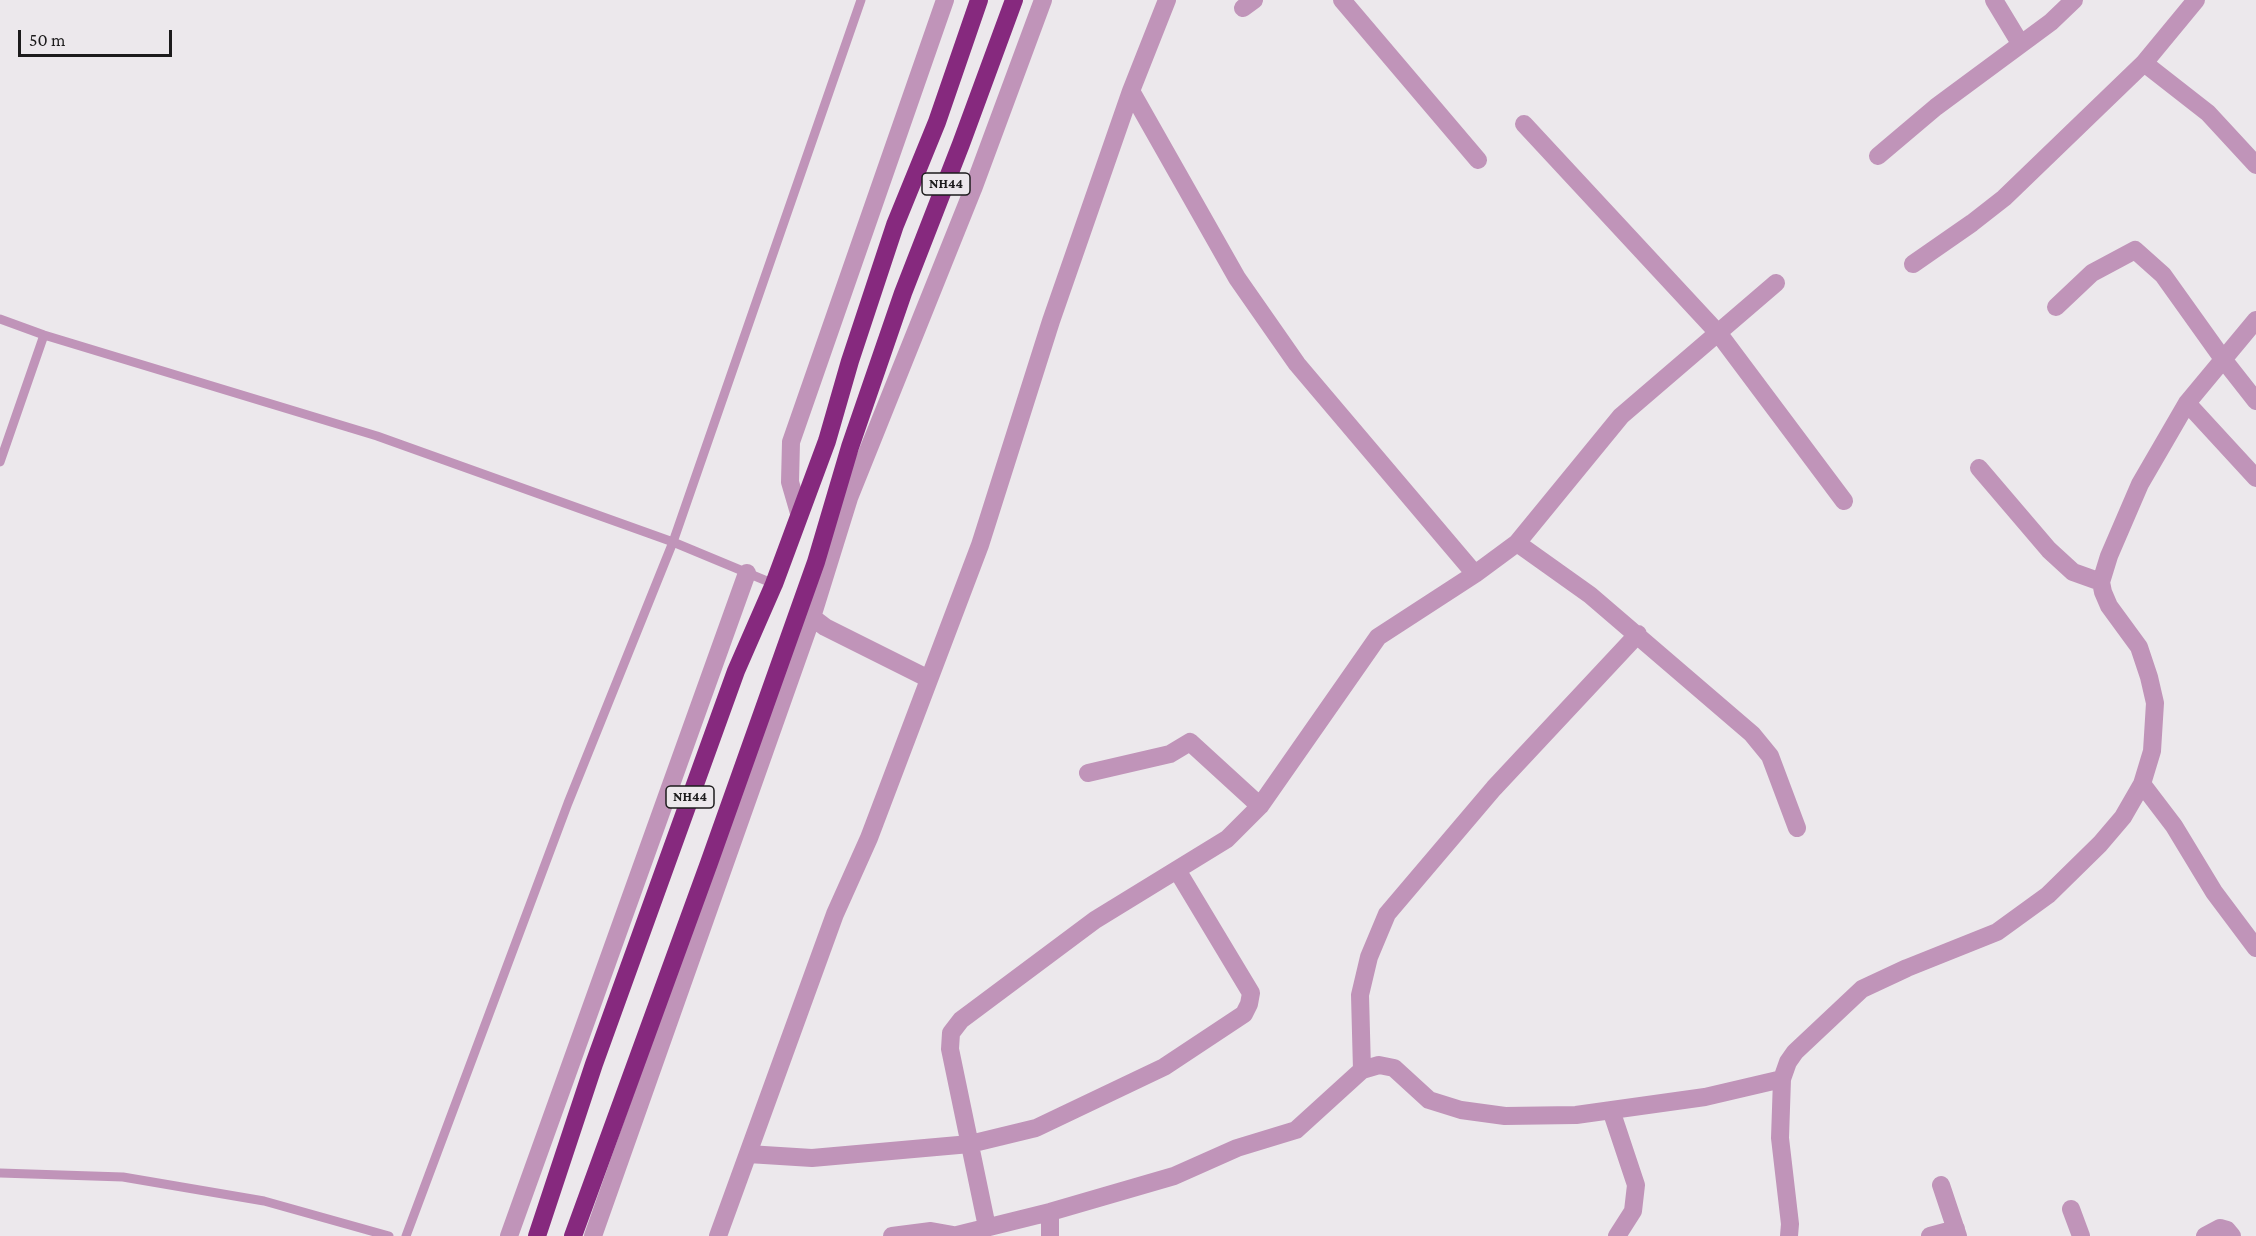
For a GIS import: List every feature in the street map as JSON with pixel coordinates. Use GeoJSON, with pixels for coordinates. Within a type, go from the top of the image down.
{"type":"FeatureCollection","features":[{"type":"Feature","properties":{"kind":"highway","name":"NH44"},"geometry":{"type":"LineString","coordinates":[[537,1236],[594,1064],[736,671],[774,584],[827,441],[850,360],[895,225],[937,122],[979,0]]}},
{"type":"Feature","properties":{"kind":"highway","name":"NH44"},"geometry":{"type":"LineString","coordinates":[[573,1236],[702,885],[806,613],[816,562],[850,447],[903,293],[1014,0]]}},
{"type":"Feature","properties":{"kind":"street"},"geometry":{"type":"LineString","coordinates":[[799,513],[790,482],[791,442],[945,0]]}},
{"type":"Feature","properties":{"kind":"street"},"geometry":{"type":"LineString","coordinates":[[593,1236],[806,613],[849,498],[973,189],[1043,0]]}},
{"type":"Feature","properties":{"kind":"street"},"geometry":{"type":"LineString","coordinates":[[718,1236],[835,914],[868,838],[980,545],[1050,321],[1131,91],[1167,0]]}},
{"type":"Feature","properties":{"kind":"street"},"geometry":{"type":"LineString","coordinates":[[1342,0],[1478,160]]}},
{"type":"Feature","properties":{"kind":"street"},"geometry":{"type":"LineString","coordinates":[[1994,0],[2020,43]]}},
{"type":"Feature","properties":{"kind":"street"},"geometry":{"type":"LineString","coordinates":[[1878,156],[1936,107],[2051,22],[2074,0]]}},
{"type":"Feature","properties":{"kind":"street"},"geometry":{"type":"LineString","coordinates":[[1913,264],[2004,198],[2144,63],[2196,0]]}},
{"type":"Feature","properties":{"kind":"street"},"geometry":{"type":"LineString","coordinates":[[2144,63],[2208,113],[2256,165]]}},
{"type":"Feature","properties":{"kind":"street"},"geometry":{"type":"LineString","coordinates":[[1131,91],[1237,278],[1297,364],[1475,574]]}},
{"type":"Feature","properties":{"kind":"street"},"geometry":{"type":"LineString","coordinates":[[1524,124],[1719,334],[1844,501]]}},
{"type":"Feature","properties":{"kind":"street"},"geometry":{"type":"LineString","coordinates":[[2056,308],[2092,273],[2134,250],[2163,275],[2256,401]]}},
{"type":"Feature","properties":{"kind":"street"},"geometry":{"type":"LineString","coordinates":[[987,1227],[950,1048],[951,1033],[960,1020],[1095,920],[1227,839],[1260,806],[1378,637],[1475,574],[1517,543],[1621,416],[1776,284]]}},
{"type":"Feature","properties":{"kind":"street"},"geometry":{"type":"LineString","coordinates":[[1790,1236],[1780,1138],[1782,1079],[1788,1062],[1795,1052],[1862,989],[1907,968],[1997,932],[2048,895],[2100,844],[2123,817],[2142,784],[2152,751],[2155,704],[2139,647],[2109,606],[2101,582],[2109,556],[2140,484],[2187,404],[2256,320]]}},
{"type":"Feature","properties":{"kind":"street"},"geometry":{"type":"LineString","coordinates":[[2187,404],[2256,478]]}},
{"type":"Feature","properties":{"kind":"street"},"geometry":{"type":"LineString","coordinates":[[1979,468],[2049,550],[2073,572],[2101,582]]}},
{"type":"Feature","properties":{"kind":"street"},"geometry":{"type":"LineString","coordinates":[[1517,543],[1590,595],[1638,634],[1762,744],[1770,756],[1797,828]]}},
{"type":"Feature","properties":{"kind":"street"},"geometry":{"type":"LineString","coordinates":[[509,1236],[747,573]]}},
{"type":"Feature","properties":{"kind":"street"},"geometry":{"type":"LineString","coordinates":[[806,613],[825,627],[929,679]]}},
{"type":"Feature","properties":{"kind":"street"},"geometry":{"type":"LineString","coordinates":[[1362,1070],[1360,995],[1369,957],[1387,914],[1494,788],[1638,634]]}},
{"type":"Feature","properties":{"kind":"street"},"geometry":{"type":"LineString","coordinates":[[1088,773],[1170,754],[1190,742],[1260,806]]}},
{"type":"Feature","properties":{"kind":"street"},"geometry":{"type":"LineString","coordinates":[[2142,784],[2174,826],[2214,892],[2256,948]]}},
{"type":"Feature","properties":{"kind":"street"},"geometry":{"type":"LineString","coordinates":[[748,1155],[812,1158],[970,1144],[1036,1128],[1164,1067],[1244,1014],[1251,993],[1177,870]]}},
{"type":"Feature","properties":{"kind":"street"},"geometry":{"type":"LineString","coordinates":[[892,1236],[931,1231],[958,1235],[1050,1212],[1174,1176],[1237,1148],[1296,1130],[1362,1070],[1378,1065],[1394,1068],[1430,1100],[1461,1110],[1505,1116],[1576,1115],[1705,1097],[1782,1079]]}},
{"type":"Feature","properties":{"kind":"street"},"geometry":{"type":"LineString","coordinates":[[1611,1110],[1636,1185],[1633,1211],[1617,1236]]}},
{"type":"Feature","properties":{"kind":"street"},"geometry":{"type":"LineString","coordinates":[[1930,1236],[1957,1233],[1941,1185]]}},
{"type":"Feature","properties":{"kind":"street"},"geometry":{"type":"LineString","coordinates":[[2071,1209],[2081,1236]]}},
{"type":"Feature","properties":{"kind":"street"},"geometry":{"type":"LineString","coordinates":[[1050,1212],[1050,1236]]}},
{"type":"Feature","properties":{"kind":"street"},"geometry":{"type":"LineString","coordinates":[[2205,1236],[2220,1228],[2227,1230],[2232,1236]]}},
{"type":"Feature","properties":{"kind":"lane"},"geometry":{"type":"LineString","coordinates":[[406,1236],[568,803],[672,542],[861,0]]}},
{"type":"Feature","properties":{"kind":"lane"},"geometry":{"type":"LineString","coordinates":[[0,319],[44,335],[377,435],[672,542],[774,584]]}},
{"type":"Feature","properties":{"kind":"lane"},"geometry":{"type":"LineString","coordinates":[[0,462],[44,335]]}},
{"type":"Feature","properties":{"kind":"lane"},"geometry":{"type":"LineString","coordinates":[[0,1173],[123,1178],[264,1201],[389,1236]]}}]}
